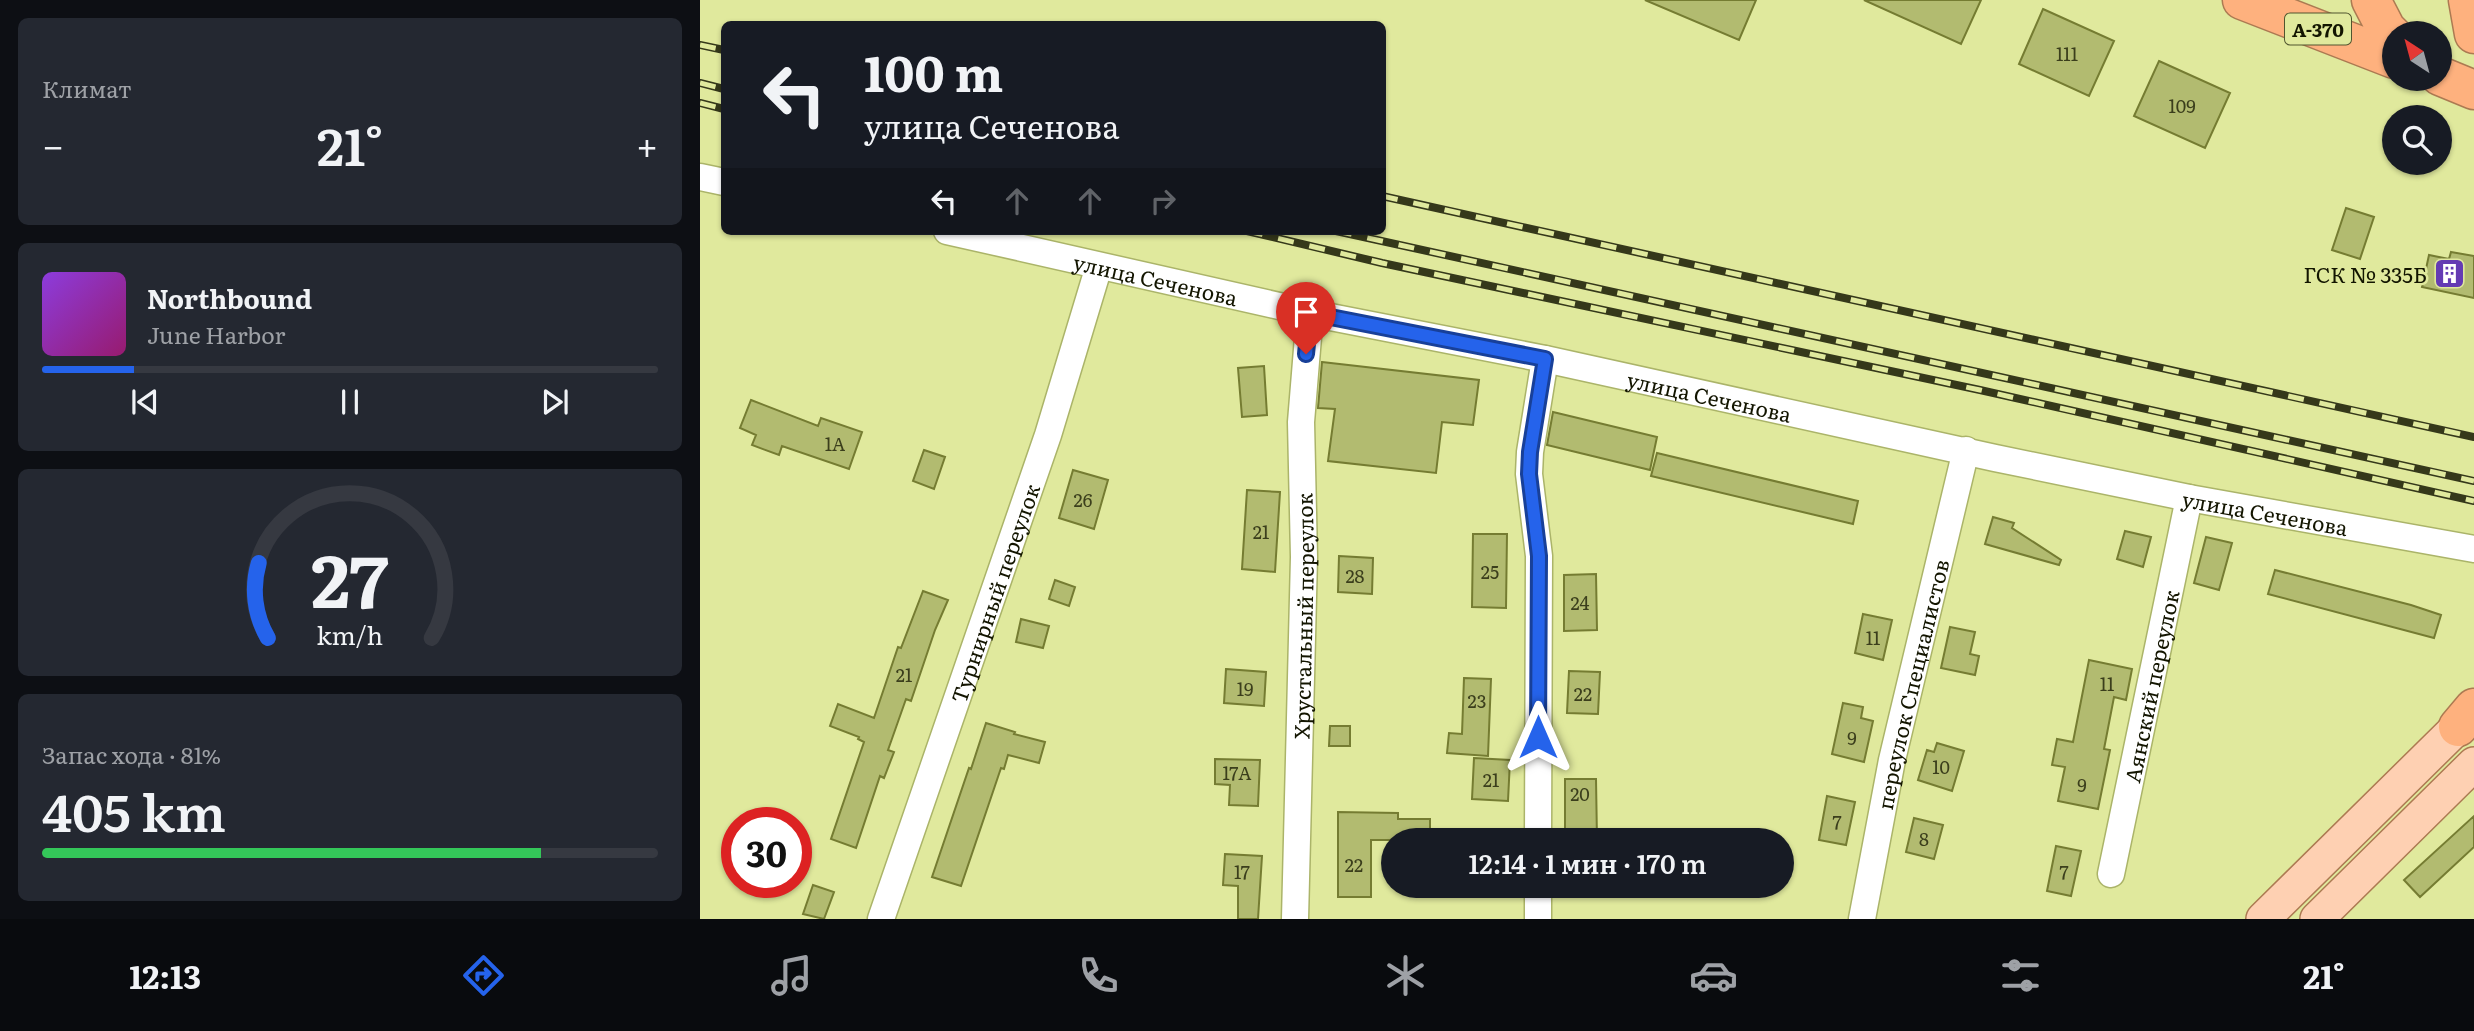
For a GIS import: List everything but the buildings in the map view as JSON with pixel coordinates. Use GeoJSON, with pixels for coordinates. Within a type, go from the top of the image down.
{"type":"FeatureCollection","features":[{"type":"Feature","properties":{"kind":"highway","name":"А-370"},"geometry":{"type":"LineString","coordinates":[[2242,0],[2382,54]]}},
{"type":"Feature","properties":{"kind":"highway","name":"А-370"},"geometry":{"type":"LineString","coordinates":[[2371,0],[2382,21]]}},
{"type":"Feature","properties":{"kind":"highway"},"geometry":{"type":"LineString","coordinates":[[2468,0],[2474,34]]}},
{"type":"Feature","properties":{"kind":"main road"},"geometry":{"type":"LineString","coordinates":[[2263,919],[2469,716]]}},
{"type":"Feature","properties":{"kind":"main road"},"geometry":{"type":"LineString","coordinates":[[2317,919],[2474,764]]}},
{"type":"Feature","properties":{"kind":"street"},"geometry":{"type":"LineString","coordinates":[[700,177],[721,182]]}},
{"type":"Feature","properties":{"kind":"street","name":"улица Сеченова"},"geometry":{"type":"LineString","coordinates":[[964,235],[1310,313],[1545,359],[2189,498],[2474,549]]}},
{"type":"Feature","properties":{"kind":"street","name":"Турнирный переулок"},"geometry":{"type":"LineString","coordinates":[[881,919],[1048,435],[1099,267]]}},
{"type":"Feature","properties":{"kind":"street","name":"Хрустальный переулок"},"geometry":{"type":"LineString","coordinates":[[1295,919],[1304,557],[1301,422],[1310,313]]}},
{"type":"Feature","properties":{"kind":"street"},"geometry":{"type":"LineString","coordinates":[[1538,828],[1539,556],[1529,474],[1545,359]]}},
{"type":"Feature","properties":{"kind":"street","name":"переулок Специалистов"},"geometry":{"type":"LineString","coordinates":[[1862,919],[1892,760],[1966,450]]}},
{"type":"Feature","properties":{"kind":"street","name":"Аянский переулок"},"geometry":{"type":"LineString","coordinates":[[2111,874],[2189,498]]}},
{"type":"Feature","properties":{"kind":"street"},"geometry":{"type":"LineString","coordinates":[[1538,898],[1538,919]]}},
{"type":"Feature","properties":{"kind":"railway"},"geometry":{"type":"LineString","coordinates":[[700,45],[721,49]]}},
{"type":"Feature","properties":{"kind":"railway"},"geometry":{"type":"LineString","coordinates":[[700,83],[721,88]]}},
{"type":"Feature","properties":{"kind":"railway"},"geometry":{"type":"LineString","coordinates":[[700,103],[721,108]]}},
{"type":"Feature","properties":{"kind":"railway"},"geometry":{"type":"LineString","coordinates":[[1386,197],[2474,437]]}},
{"type":"Feature","properties":{"kind":"railway"},"geometry":{"type":"LineString","coordinates":[[1264,235],[1382,263],[1980,390],[2474,501]]}},
{"type":"Feature","properties":{"kind":"railway"},"geometry":{"type":"LineString","coordinates":[[1354,235],[2474,481]]}},
{"type":"Feature","properties":{"kind":"place","name":"ГСК № 335Б"},"geometry":{"type":"Point","coordinates":[2450,273]}},
{"type":"Feature","properties":{"kind":"route"},"geometry":{"type":"LineString","coordinates":[[1306,354],[1310,313],[1545,359],[1529,474],[1539,556],[1538,737]]}}]}
